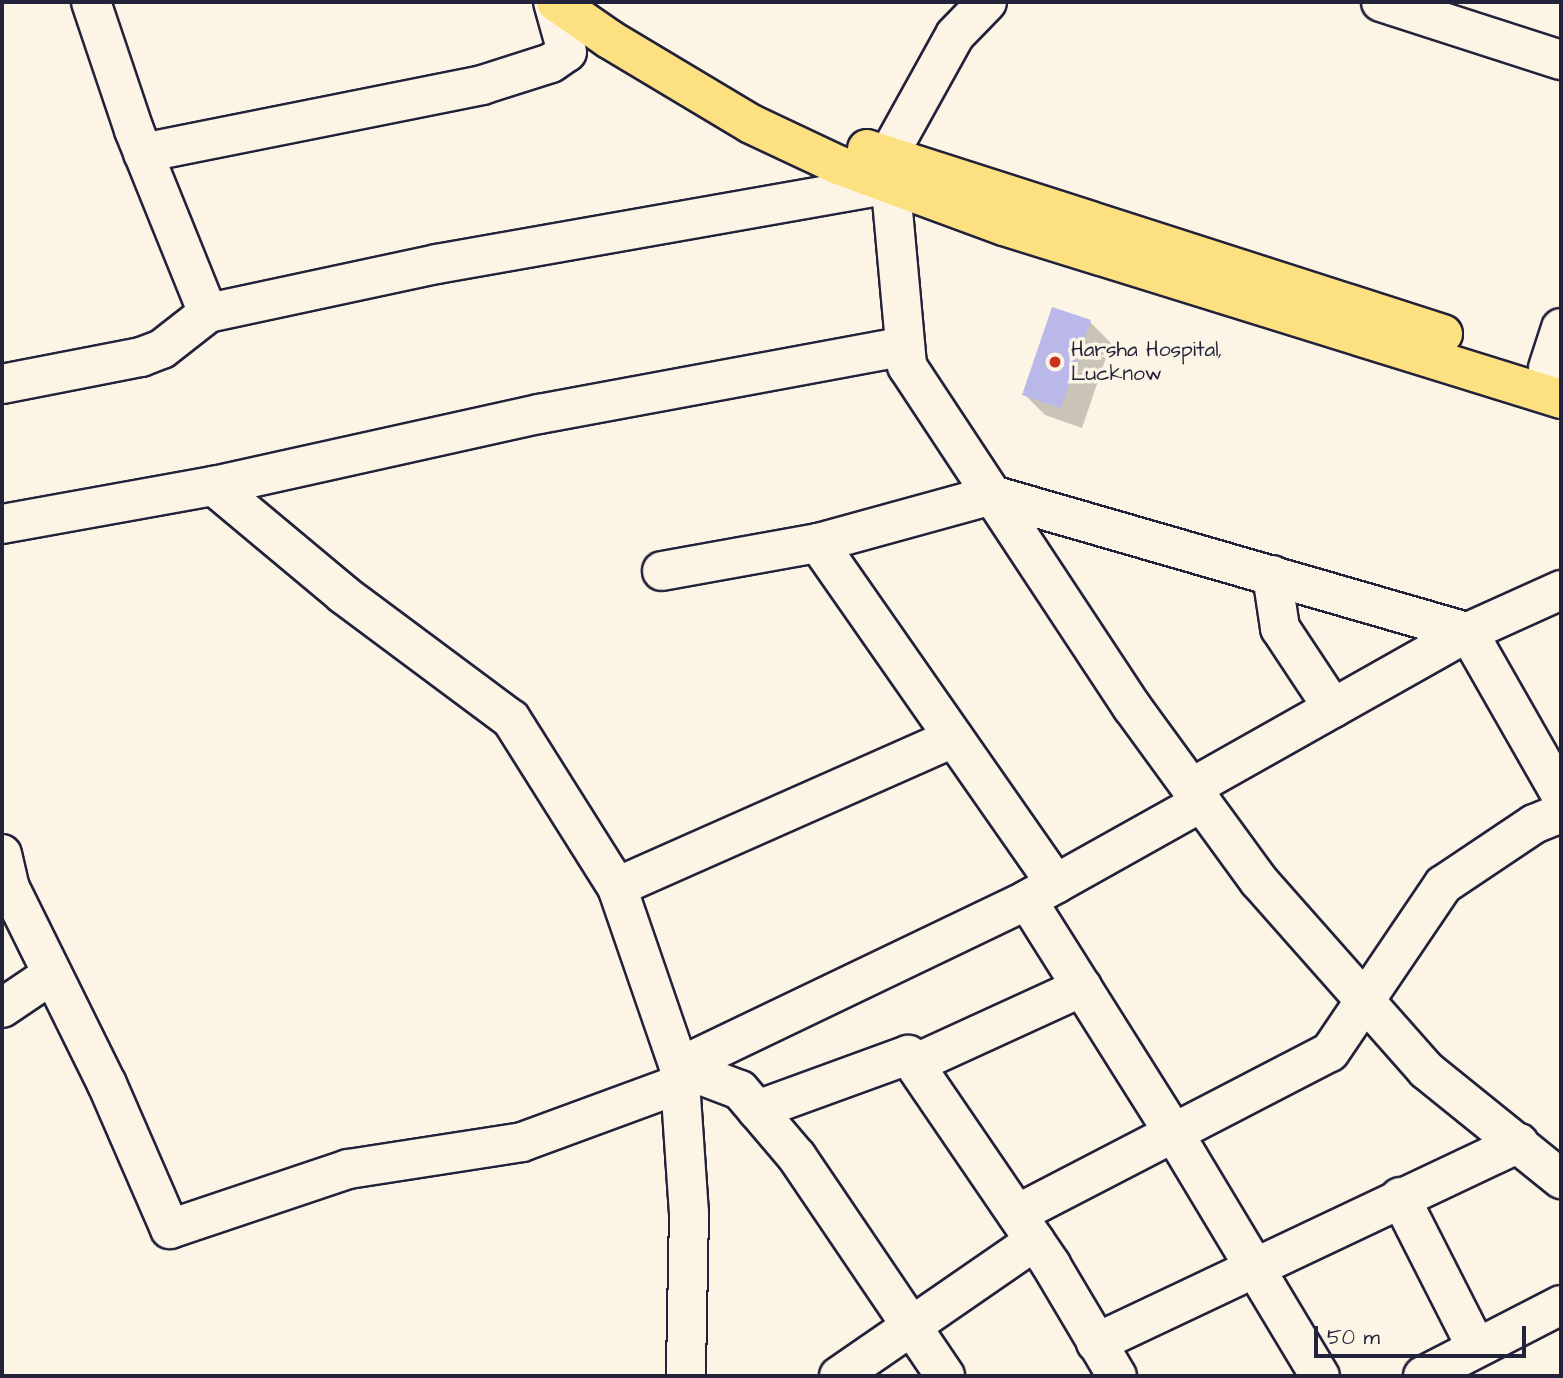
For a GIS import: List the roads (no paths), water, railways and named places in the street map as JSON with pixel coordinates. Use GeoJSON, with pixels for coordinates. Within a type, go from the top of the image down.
{"type":"FeatureCollection","features":[{"type":"Feature","properties":{"kind":"main road"},"geometry":{"type":"LineString","coordinates":[[555,2],[608,39],[751,124],[1557,380]]}},
{"type":"Feature","properties":{"kind":"main road"},"geometry":{"type":"LineString","coordinates":[[600,2],[724,81],[813,132],[889,170]]}},
{"type":"Feature","properties":{"kind":"street"},"geometry":{"type":"LineString","coordinates":[[91,2],[143,153],[208,313]]}},
{"type":"Feature","properties":{"kind":"street"},"geometry":{"type":"LineString","coordinates":[[143,153],[482,85],[551,63],[566,52],[555,2]]}},
{"type":"Feature","properties":{"kind":"street"},"geometry":{"type":"LineString","coordinates":[[987,2],[956,36],[889,170],[907,366],[1196,795],[1259,881],[1426,1070],[1561,1179]]}},
{"type":"Feature","properties":{"kind":"street"},"geometry":{"type":"LineString","coordinates":[[1381,2],[1561,60]]}},
{"type":"Feature","properties":{"kind":"street"},"geometry":{"type":"LineString","coordinates":[[2,383],[151,353],[208,313],[889,170]]}},
{"type":"Feature","properties":{"kind":"street"},"geometry":{"type":"LineString","coordinates":[[1557,380],[1561,328]]}},
{"type":"Feature","properties":{"kind":"street"},"geometry":{"type":"LineString","coordinates":[[2,524],[214,486],[538,414],[905,346]]}},
{"type":"Feature","properties":{"kind":"street"},"geometry":{"type":"LineString","coordinates":[[214,486],[343,594],[511,719],[617,887],[679,1076],[689,1213],[686,1376]]}},
{"type":"Feature","properties":{"kind":"street"},"geometry":{"type":"LineString","coordinates":[[663,571],[818,543],[992,495],[1468,632],[1561,795]]}},
{"type":"Feature","properties":{"kind":"street"},"geometry":{"type":"LineString","coordinates":[[818,543],[954,738],[1041,892],[1082,987],[1172,1130],[1252,1268],[1320,1376]]}},
{"type":"Feature","properties":{"kind":"street"},"geometry":{"type":"LineString","coordinates":[[1272,575],[1280,628],[1333,708]]}},
{"type":"Feature","properties":{"kind":"street"},"geometry":{"type":"LineString","coordinates":[[2,854],[10,888],[107,1084],[170,1228],[348,1169],[522,1142],[679,1076],[1041,892],[1333,708],[1468,632],[1561,590]]}},
{"type":"Feature","properties":{"kind":"street"},"geometry":{"type":"LineString","coordinates":[[617,887],[954,738]]}},
{"type":"Feature","properties":{"kind":"street"},"geometry":{"type":"LineString","coordinates":[[839,1376],[911,1325],[1026,1227],[1172,1130],[1330,1052],[1443,885],[1534,824],[1561,813]]}},
{"type":"Feature","properties":{"kind":"street"},"geometry":{"type":"LineString","coordinates":[[2,1008],[51,975]]}},
{"type":"Feature","properties":{"kind":"street"},"geometry":{"type":"LineString","coordinates":[[914,1064],[1082,987]]}},
{"type":"Feature","properties":{"kind":"street"},"geometry":{"type":"LineString","coordinates":[[757,1110],[908,1055],[1026,1227],[1107,1366],[1252,1268],[1519,1143]]}},
{"type":"Feature","properties":{"kind":"street"},"geometry":{"type":"LineString","coordinates":[[679,1076],[740,1090],[797,1157],[945,1376]]}},
{"type":"Feature","properties":{"kind":"street"},"geometry":{"type":"LineString","coordinates":[[1400,1197],[1476,1347]]}},
{"type":"Feature","properties":{"kind":"street"},"geometry":{"type":"LineString","coordinates":[[1423,1376],[1561,1305]]}},
{"type":"Feature","properties":{"kind":"place","name":"Harsha Hospital, Lucknow"},"geometry":{"type":"Point","coordinates":[1055,362]}}]}
